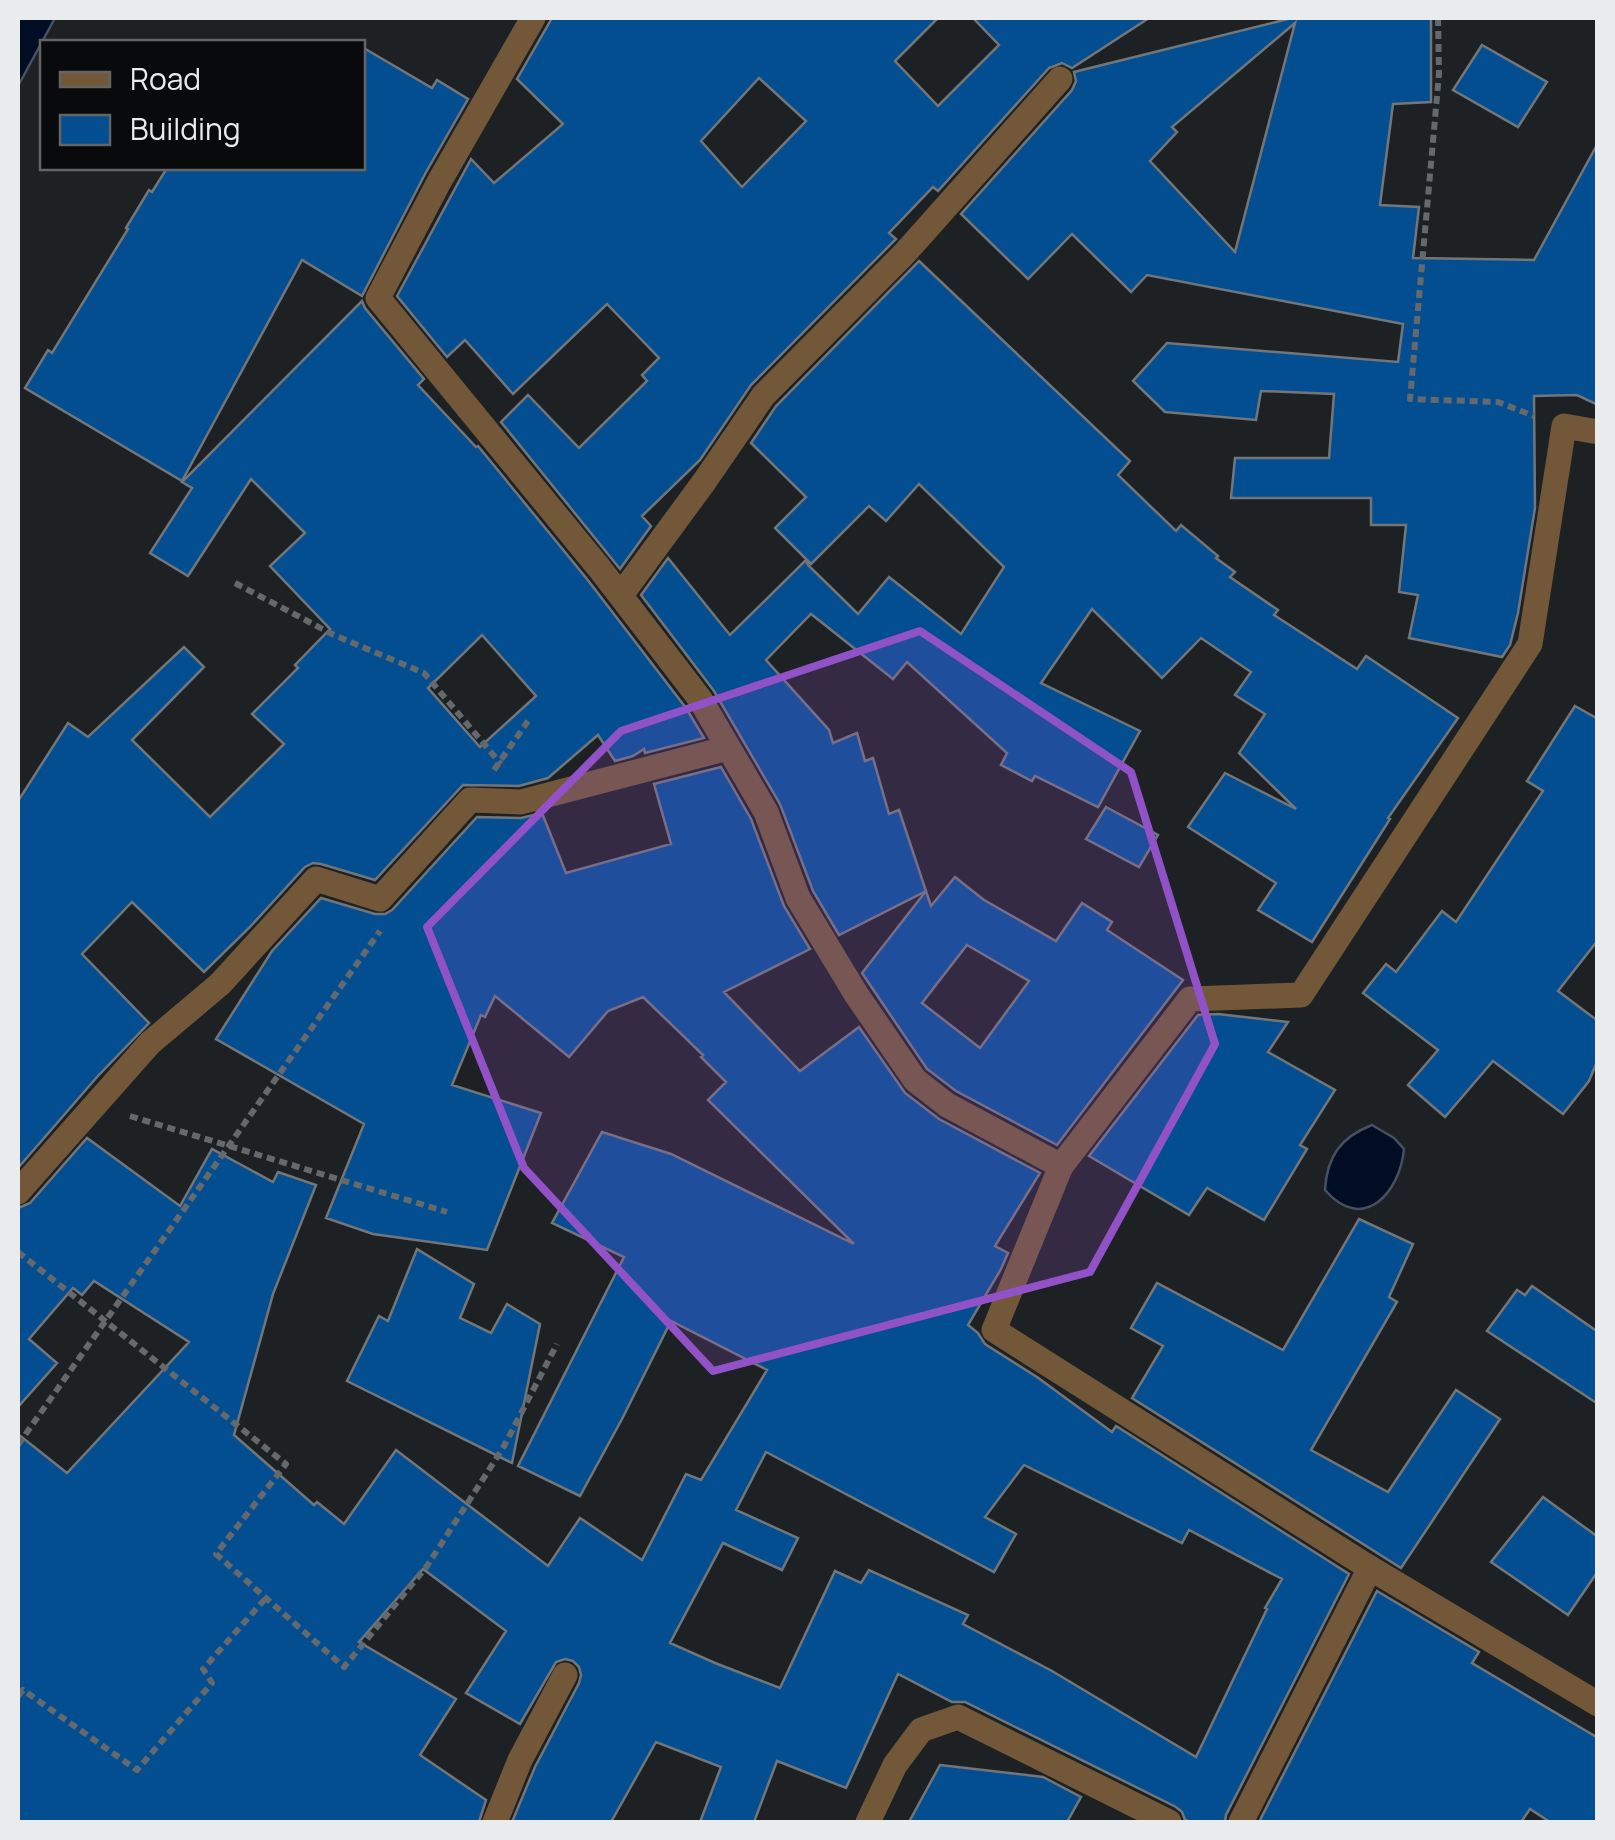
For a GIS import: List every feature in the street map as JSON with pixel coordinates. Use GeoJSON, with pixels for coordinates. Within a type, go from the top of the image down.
{"type":"FeatureCollection","features":[{"type":"Feature","properties":{"kind":"street"},"geometry":{"type":"LineString","coordinates":[[533,18],[378,298],[621,595],[700,699],[766,812],[798,898],[856,994],[916,1080],[947,1106],[1061,1166]]}},
{"type":"Feature","properties":{"kind":"street"},"geometry":{"type":"LineString","coordinates":[[621,595],[764,396],[904,254],[1060,79]]}},
{"type":"Feature","properties":{"kind":"street"},"geometry":{"type":"LineString","coordinates":[[1598,432],[1564,426],[1530,644],[1301,995],[1190,998],[1061,1166],[994,1330],[1370,1568],[1598,1704]]}},
{"type":"Feature","properties":{"kind":"street"},"geometry":{"type":"LineString","coordinates":[[18,1192],[150,1043],[220,984],[316,879],[380,899],[470,800],[521,802],[728,748]]}},
{"type":"Feature","properties":{"kind":"street"},"geometry":{"type":"LineString","coordinates":[[1241,1822],[1370,1568]]}},
{"type":"Feature","properties":{"kind":"street"},"geometry":{"type":"LineString","coordinates":[[495,1822],[520,1760],[565,1675]]}},
{"type":"Feature","properties":{"kind":"street"},"geometry":{"type":"LineString","coordinates":[[868,1822],[895,1765],[922,1730],[958,1717],[1168,1822]]}},
{"type":"Feature","properties":{"kind":"path"},"geometry":{"type":"LineString","coordinates":[[1438,18],[1439,74],[1410,399],[1498,402],[1564,426]]}},
{"type":"Feature","properties":{"kind":"path"},"geometry":{"type":"LineString","coordinates":[[235,583],[334,634],[424,673],[530,800]]}},
{"type":"Feature","properties":{"kind":"path"},"geometry":{"type":"LineString","coordinates":[[494,770],[528,722]]}},
{"type":"Feature","properties":{"kind":"path"},"geometry":{"type":"LineString","coordinates":[[18,1445],[380,930]]}},
{"type":"Feature","properties":{"kind":"path"},"geometry":{"type":"LineString","coordinates":[[95,1105],[447,1212]]}},
{"type":"Feature","properties":{"kind":"path"},"geometry":{"type":"LineString","coordinates":[[18,1252],[286,1464],[216,1554],[344,1667],[427,1566],[503,1448],[558,1344]]}},
{"type":"Feature","properties":{"kind":"path"},"geometry":{"type":"LineString","coordinates":[[18,1696],[24,1690],[137,1770],[212,1682],[203,1669],[266,1598]]}},
{"type":"Feature","properties":{"kind":"highlighted area"},"geometry":{"type":"Polygon","coordinates":[[[920,631],[1131,772],[1215,1044],[1090,1272],[713,1371],[524,1168],[427,927],[621,731],[920,631]]]}},
{"type":"Feature","properties":{"kind":"water"},"geometry":{"type":"Polygon","coordinates":[[[18,18],[55,18],[40,40],[18,86],[18,18]]]}},
{"type":"Feature","properties":{"kind":"water"},"geometry":{"type":"Polygon","coordinates":[[[1372,1125],[1404,1149],[1401,1165],[1387,1193],[1377,1202],[1366,1208],[1353,1208],[1339,1203],[1325,1190],[1326,1178],[1344,1142],[1372,1125]]]}},
{"type":"Feature","properties":{"kind":"building"},"geometry":{"type":"Polygon","coordinates":[[[552,18],[938,18],[895,61],[938,106],[999,45],[973,18],[1149,18],[1072,68],[1062,63],[1049,68],[938,191],[933,187],[889,233],[896,239],[751,385],[700,460],[642,516],[651,526],[620,569],[501,422],[528,395],[579,448],[647,381],[642,375],[659,358],[607,304],[513,394],[465,340],[447,357],[397,296],[471,159],[494,183],[563,124],[517,79],[552,18]],[[759,78],[701,141],[742,187],[806,121],[759,78]]]}},
{"type":"Feature","properties":{"kind":"building"},"geometry":{"type":"Polygon","coordinates":[[[1292,18],[1431,18],[1431,102],[1393,104],[1380,205],[1419,207],[1413,258],[1534,260],[1598,143],[1598,405],[1577,395],[1534,396],[1535,508],[1518,613],[1510,645],[1502,657],[1409,638],[1418,595],[1399,592],[1406,525],[1371,525],[1371,498],[1231,498],[1235,458],[1329,458],[1334,394],[1261,391],[1256,420],[1165,412],[1133,381],[1167,343],[1398,362],[1403,324],[1147,275],[1131,292],[1072,234],[1028,279],[961,214],[1072,90],[1074,72],[1292,18]],[[1295,23],[1172,127],[1177,132],[1150,161],[1235,252],[1295,23]]]}},
{"type":"Feature","properties":{"kind":"building"},"geometry":{"type":"Polygon","coordinates":[[[1482,45],[1547,82],[1518,127],[1453,90],[1482,45]]]}},
{"type":"Feature","properties":{"kind":"building"},"geometry":{"type":"Polygon","coordinates":[[[365,49],[432,88],[437,80],[468,99],[362,296],[302,260],[182,481],[25,388],[48,350],[52,353],[149,190],[152,192],[166,170],[365,170],[365,49]]]}},
{"type":"Feature","properties":{"kind":"building"},"geometry":{"type":"Polygon","coordinates":[[[919,261],[1130,461],[1118,475],[1176,531],[1181,525],[1218,556],[1235,572],[1230,577],[1278,610],[1274,615],[1357,669],[1366,656],[1458,718],[1388,818],[1312,942],[1258,910],[1276,883],[1188,827],[1225,773],[1296,809],[1239,753],[1265,714],[1235,695],[1251,672],[1201,638],[1162,678],[1092,609],[1041,683],[1140,731],[1098,807],[1035,776],[1032,781],[1001,765],[1007,753],[907,662],[893,679],[811,614],[766,660],[829,730],[833,743],[857,733],[865,761],[873,758],[889,814],[899,810],[926,891],[839,935],[813,891],[780,804],[714,691],[641,595],[668,558],[730,635],[806,560],[858,614],[889,577],[961,634],[1004,567],[919,484],[886,521],[869,506],[811,564],[775,528],[806,497],[751,443],[776,406],[919,261]]]}},
{"type":"Feature","properties":{"kind":"building"},"geometry":{"type":"Polygon","coordinates":[[[362,301],[424,379],[418,385],[478,446],[587,579],[686,708],[704,738],[645,753],[644,749],[615,761],[598,735],[548,778],[519,786],[463,785],[375,880],[321,864],[305,867],[204,972],[132,902],[82,954],[149,1023],[18,1168],[18,801],[68,723],[88,737],[184,647],[204,667],[132,740],[210,817],[284,744],[252,714],[330,629],[270,566],[305,533],[251,479],[188,576],[150,553],[192,488],[182,482],[362,301]],[[482,635],[428,688],[480,747],[536,696],[482,635]]]}},
{"type":"Feature","properties":{"kind":"building"},"geometry":{"type":"Polygon","coordinates":[[[1575,706],[1598,719],[1598,940],[1558,991],[1598,1021],[1598,1059],[1589,1081],[1563,1114],[1493,1061],[1445,1117],[1408,1085],[1438,1050],[1363,993],[1386,964],[1396,972],[1442,911],[1456,922],[1543,791],[1527,781],[1575,706]]]}},
{"type":"Feature","properties":{"kind":"building"},"geometry":{"type":"Polygon","coordinates":[[[721,767],[751,819],[784,906],[810,949],[724,992],[800,1071],[859,1027],[905,1093],[939,1119],[1040,1173],[995,1246],[1008,1253],[968,1325],[985,1344],[1112,1432],[1116,1426],[1349,1574],[1225,1822],[1185,1820],[1176,1807],[965,1702],[952,1702],[898,1674],[846,1788],[777,1761],[754,1822],[700,1822],[721,1767],[656,1742],[611,1822],[512,1822],[535,1767],[579,1683],[579,1667],[565,1659],[556,1662],[520,1724],[466,1693],[506,1631],[423,1569],[359,1642],[456,1699],[420,1755],[486,1800],[479,1822],[18,1822],[18,1434],[67,1473],[189,1342],[94,1281],[82,1295],[73,1288],[29,1339],[57,1363],[18,1407],[18,1208],[30,1203],[87,1138],[180,1206],[212,1149],[273,1182],[278,1172],[316,1185],[273,1294],[234,1435],[314,1505],[317,1502],[344,1524],[396,1450],[548,1566],[580,1518],[642,1560],[686,1474],[701,1480],[767,1370],[671,1321],[580,1496],[518,1466],[624,1257],[552,1223],[602,1132],[671,1154],[854,1244],[708,1100],[726,1082],[643,997],[608,1011],[569,1057],[495,996],[485,1017],[481,1015],[452,1085],[541,1113],[487,1250],[373,1234],[326,1218],[364,1124],[216,1039],[272,951],[321,898],[385,914],[477,817],[521,818],[542,813],[566,873],[671,844],[654,784],[721,767]],[[766,1452],[736,1510],[798,1538],[782,1570],[723,1543],[670,1643],[780,1688],[835,1571],[861,1583],[869,1570],[968,1615],[963,1624],[1052,1671],[1196,1757],[1282,1579],[1189,1530],[1182,1543],[1024,1465],[985,1517],[1016,1534],[994,1572],[766,1452]]]}},
{"type":"Feature","properties":{"kind":"building"},"geometry":{"type":"Polygon","coordinates":[[[1106,807],[1158,835],[1139,867],[1086,839],[1106,807]]]}},
{"type":"Feature","properties":{"kind":"building"},"geometry":{"type":"Polygon","coordinates":[[[955,877],[984,900],[1056,941],[1082,903],[1112,922],[1107,930],[1183,980],[1057,1145],[956,1091],[927,1069],[862,973],[926,891],[931,906],[955,877]],[[967,945],[922,1003],[980,1048],[1029,981],[967,945]]]}},
{"type":"Feature","properties":{"kind":"building"},"geometry":{"type":"Polygon","coordinates":[[[1198,1015],[1288,1022],[1268,1052],[1335,1090],[1300,1145],[1307,1149],[1264,1220],[1207,1188],[1189,1215],[1089,1156],[1198,1015]]]}},
{"type":"Feature","properties":{"kind":"building"},"geometry":{"type":"Polygon","coordinates":[[[1359,1219],[1413,1244],[1389,1297],[1397,1302],[1311,1450],[1388,1492],[1456,1390],[1500,1419],[1401,1568],[1132,1398],[1163,1346],[1131,1328],[1157,1283],[1283,1350],[1359,1219]]]}},
{"type":"Feature","properties":{"kind":"building"},"geometry":{"type":"Polygon","coordinates":[[[417,1249],[474,1284],[460,1318],[491,1333],[507,1304],[540,1324],[512,1463],[347,1381],[379,1316],[388,1321],[417,1249]]]}},
{"type":"Feature","properties":{"kind":"building"},"geometry":{"type":"Polygon","coordinates":[[[1532,1286],[1598,1332],[1598,1404],[1487,1331],[1517,1290],[1525,1295],[1532,1286]]]}},
{"type":"Feature","properties":{"kind":"building"},"geometry":{"type":"Polygon","coordinates":[[[1543,1497],[1598,1537],[1598,1571],[1568,1615],[1491,1562],[1543,1497]]]}},
{"type":"Feature","properties":{"kind":"building"},"geometry":{"type":"Polygon","coordinates":[[[1377,1591],[1479,1652],[1472,1663],[1598,1738],[1598,1822],[1550,1822],[1530,1809],[1521,1822],[1259,1822],[1377,1591]]]}},
{"type":"Feature","properties":{"kind":"building"},"geometry":{"type":"Polygon","coordinates":[[[940,1765],[1043,1777],[1081,1797],[1067,1822],[909,1822],[940,1765]]]}}]}
